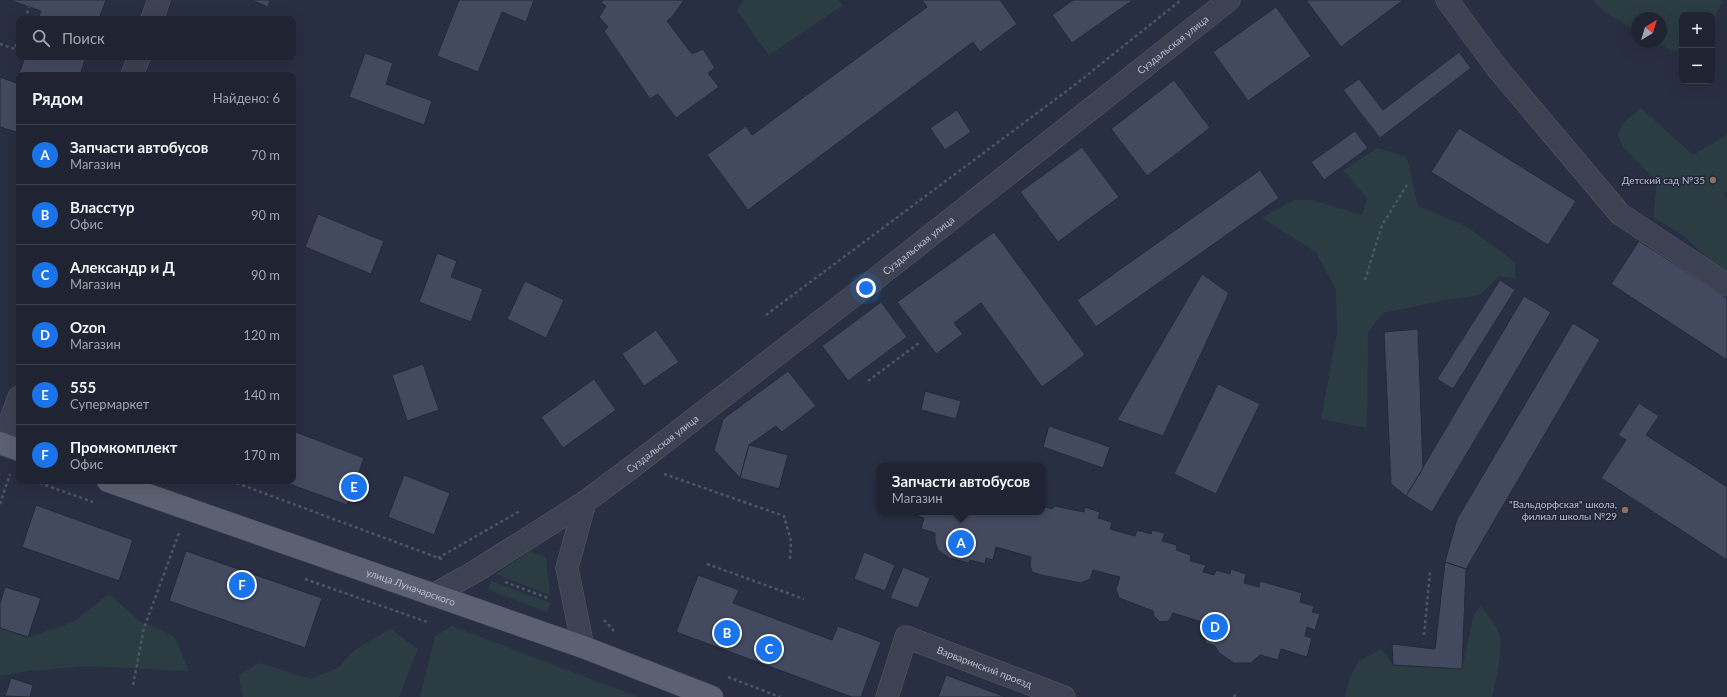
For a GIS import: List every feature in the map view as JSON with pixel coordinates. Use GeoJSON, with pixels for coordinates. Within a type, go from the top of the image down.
{"type":"FeatureCollection","features":[{"type":"Feature","properties":{"kind":"main road","name":"улица Луначарского"},"geometry":{"type":"LineString","coordinates":[[117,484],[583,647],[712,697]]}},
{"type":"Feature","properties":{"kind":"street"},"geometry":{"type":"LineString","coordinates":[[153,16],[159,0]]}},
{"type":"Feature","properties":{"kind":"street","name":"Суздальская улица"},"geometry":{"type":"LineString","coordinates":[[433,595],[476,571],[585,502],[636,464],[868,285],[1229,0]]}},
{"type":"Feature","properties":{"kind":"street"},"geometry":{"type":"LineString","coordinates":[[1447,0],[1497,68],[1620,214],[1727,285]]}},
{"type":"Feature","properties":{"kind":"street"},"geometry":{"type":"LineString","coordinates":[[133,72],[138,60]]}},
{"type":"Feature","properties":{"kind":"street"},"geometry":{"type":"LineString","coordinates":[[7,446],[16,409]]}},
{"type":"Feature","properties":{"kind":"street"},"geometry":{"type":"LineString","coordinates":[[583,647],[567,568],[585,502]]}},
{"type":"Feature","properties":{"kind":"street","name":"Варваринский проезд"},"geometry":{"type":"LineString","coordinates":[[887,697],[906,637],[1064,697]]}},
{"type":"Feature","properties":{"kind":"path"},"geometry":{"type":"LineString","coordinates":[[766,315],[1076,84],[1181,0]]}},
{"type":"Feature","properties":{"kind":"path"},"geometry":{"type":"LineString","coordinates":[[26,16],[29,7]]}},
{"type":"Feature","properties":{"kind":"path"},"geometry":{"type":"LineString","coordinates":[[0,44],[14,49],[16,44]]}},
{"type":"Feature","properties":{"kind":"path"},"geometry":{"type":"LineString","coordinates":[[1365,280],[1382,225],[1407,185]]}},
{"type":"Feature","properties":{"kind":"path"},"geometry":{"type":"LineString","coordinates":[[868,381],[919,343]]}},
{"type":"Feature","properties":{"kind":"path"},"geometry":{"type":"LineString","coordinates":[[636,464],[784,516],[791,541],[790,559]]}},
{"type":"Feature","properties":{"kind":"path"},"geometry":{"type":"LineString","coordinates":[[0,504],[11,473]]}},
{"type":"Feature","properties":{"kind":"path"},"geometry":{"type":"LineString","coordinates":[[239,484],[600,616],[616,634]]}},
{"type":"Feature","properties":{"kind":"path"},"geometry":{"type":"LineString","coordinates":[[438,558],[524,509]]}},
{"type":"Feature","properties":{"kind":"path"},"geometry":{"type":"LineString","coordinates":[[134,685],[144,628],[179,533]]}},
{"type":"Feature","properties":{"kind":"path"},"geometry":{"type":"LineString","coordinates":[[707,564],[804,599]]}},
{"type":"Feature","properties":{"kind":"path"},"geometry":{"type":"LineString","coordinates":[[1424,634],[1430,572]]}},
{"type":"Feature","properties":{"kind":"path"},"geometry":{"type":"LineString","coordinates":[[723,675],[780,697]]}},
{"type":"Feature","properties":{"kind":"path"},"geometry":{"type":"LineString","coordinates":[[1234,697],[1236,692]]}},
{"type":"Feature","properties":{"kind":"shaded area"},"geometry":{"type":"Polygon","coordinates":[[[744,0],[838,0],[843,5],[769,55],[737,11],[744,0]]]}},
{"type":"Feature","properties":{"kind":"shaded area"},"geometry":{"type":"Polygon","coordinates":[[[1593,0],[1719,0],[1723,2],[1715,15],[1715,12],[1679,12],[1679,49],[1673,51],[1667,48],[1667,12],[1631,12],[1631,27],[1603,10],[1593,0]]]}},
{"type":"Feature","properties":{"kind":"shaded area"},"geometry":{"type":"Polygon","coordinates":[[[1641,108],[1693,155],[1727,135],[1727,190],[1724,194],[1727,201],[1727,271],[1720,270],[1684,236],[1653,217],[1657,182],[1623,147],[1618,136],[1622,124],[1641,108]]]}},
{"type":"Feature","properties":{"kind":"shaded area"},"geometry":{"type":"Polygon","coordinates":[[[1377,148],[1407,157],[1418,206],[1466,226],[1515,262],[1515,279],[1499,276],[1480,295],[1446,300],[1383,313],[1368,332],[1367,428],[1321,419],[1337,333],[1336,290],[1316,252],[1262,218],[1294,200],[1312,200],[1362,215],[1367,199],[1344,170],[1377,148]]]}},
{"type":"Feature","properties":{"kind":"shaded area"},"geometry":{"type":"Polygon","coordinates":[[[530,551],[546,557],[550,595],[496,574],[530,551]]]}},
{"type":"Feature","properties":{"kind":"shaded area"},"geometry":{"type":"Polygon","coordinates":[[[491,581],[551,603],[547,612],[488,590],[491,581]]]}},
{"type":"Feature","properties":{"kind":"shaded area"},"geometry":{"type":"Polygon","coordinates":[[[109,594],[141,622],[174,636],[189,671],[88,666],[28,671],[0,676],[0,628],[29,637],[73,622],[109,594]]]}},
{"type":"Feature","properties":{"kind":"shaded area"},"geometry":{"type":"Polygon","coordinates":[[[1481,606],[1495,625],[1500,638],[1497,676],[1492,697],[1345,697],[1350,677],[1359,661],[1381,649],[1393,665],[1462,669],[1474,614],[1481,606]]]}},
{"type":"Feature","properties":{"kind":"shaded area"},"geometry":{"type":"Polygon","coordinates":[[[452,626],[638,697],[420,697],[435,636],[452,626]]]}},
{"type":"Feature","properties":{"kind":"shaded area"},"geometry":{"type":"Polygon","coordinates":[[[391,629],[418,649],[399,697],[243,697],[239,675],[259,663],[310,679],[338,668],[356,649],[391,629]]]}},
{"type":"Feature","properties":{"kind":"building"},"geometry":{"type":"Polygon","coordinates":[[[9,0],[106,0],[100,16],[39,16],[41,11],[9,0]]]}},
{"type":"Feature","properties":{"kind":"building"},"geometry":{"type":"Polygon","coordinates":[[[251,0],[270,0],[268,7],[251,0]]]}},
{"type":"Feature","properties":{"kind":"building"},"geometry":{"type":"Polygon","coordinates":[[[459,0],[534,0],[526,22],[502,12],[478,72],[437,56],[459,0]]]}},
{"type":"Feature","properties":{"kind":"building"},"geometry":{"type":"Polygon","coordinates":[[[603,0],[684,0],[672,17],[667,21],[692,54],[703,49],[715,68],[708,73],[719,87],[676,118],[658,94],[650,99],[604,31],[608,27],[599,17],[606,6],[601,3],[603,0]]]}},
{"type":"Feature","properties":{"kind":"building"},"geometry":{"type":"Polygon","coordinates":[[[922,0],[1000,0],[1017,24],[980,52],[973,42],[748,210],[707,155],[746,126],[752,135],[927,7],[922,0]]]}},
{"type":"Feature","properties":{"kind":"building"},"geometry":{"type":"Polygon","coordinates":[[[1073,0],[1133,0],[1072,43],[1052,15],[1073,0]]]}},
{"type":"Feature","properties":{"kind":"building"},"geometry":{"type":"Polygon","coordinates":[[[1306,0],[1403,0],[1341,47],[1306,0]]]}},
{"type":"Feature","properties":{"kind":"building"},"geometry":{"type":"Polygon","coordinates":[[[1276,7],[1311,56],[1248,101],[1213,52],[1276,7]]]}},
{"type":"Feature","properties":{"kind":"building"},"geometry":{"type":"Polygon","coordinates":[[[1459,52],[1471,68],[1380,138],[1343,90],[1359,79],[1383,110],[1459,52]]]}},
{"type":"Feature","properties":{"kind":"building"},"geometry":{"type":"Polygon","coordinates":[[[365,53],[393,63],[386,84],[432,101],[424,125],[349,97],[365,53]]]}},
{"type":"Feature","properties":{"kind":"building"},"geometry":{"type":"Polygon","coordinates":[[[24,60],[85,60],[81,72],[20,72],[24,60]]]}},
{"type":"Feature","properties":{"kind":"building"},"geometry":{"type":"Polygon","coordinates":[[[0,77],[16,83],[16,132],[0,127],[0,77]]]}},
{"type":"Feature","properties":{"kind":"building"},"geometry":{"type":"Polygon","coordinates":[[[1174,80],[1210,128],[1147,176],[1111,129],[1174,80]]]}},
{"type":"Feature","properties":{"kind":"building"},"geometry":{"type":"Polygon","coordinates":[[[957,110],[971,132],[945,150],[930,128],[957,110]]]}},
{"type":"Feature","properties":{"kind":"building"},"geometry":{"type":"Polygon","coordinates":[[[1459,128],[1576,201],[1548,245],[1431,172],[1459,128]]]}},
{"type":"Feature","properties":{"kind":"building"},"geometry":{"type":"Polygon","coordinates":[[[1355,131],[1368,148],[1324,180],[1311,162],[1355,131]]]}},
{"type":"Feature","properties":{"kind":"building"},"geometry":{"type":"Polygon","coordinates":[[[1082,147],[1119,197],[1058,242],[1020,192],[1082,147]]]}},
{"type":"Feature","properties":{"kind":"building"},"geometry":{"type":"Polygon","coordinates":[[[1260,170],[1279,198],[1096,327],[1077,300],[1260,170]]]}},
{"type":"Feature","properties":{"kind":"building"},"geometry":{"type":"Polygon","coordinates":[[[318,214],[384,241],[371,274],[305,247],[318,214]]]}},
{"type":"Feature","properties":{"kind":"building"},"geometry":{"type":"Polygon","coordinates":[[[994,232],[1085,355],[1042,387],[981,303],[954,323],[963,334],[936,354],[897,302],[994,232]]]}},
{"type":"Feature","properties":{"kind":"building"},"geometry":{"type":"Polygon","coordinates":[[[1639,241],[1727,298],[1727,360],[1611,284],[1639,241]]]}},
{"type":"Feature","properties":{"kind":"building"},"geometry":{"type":"Polygon","coordinates":[[[437,253],[457,261],[451,277],[483,289],[471,322],[419,302],[437,253]]]}},
{"type":"Feature","properties":{"kind":"building"},"geometry":{"type":"Polygon","coordinates":[[[1202,274],[1229,293],[1163,436],[1117,420],[1202,274]]]}},
{"type":"Feature","properties":{"kind":"building"},"geometry":{"type":"Polygon","coordinates":[[[1500,280],[1515,290],[1453,389],[1437,379],[1500,280]]]}},
{"type":"Feature","properties":{"kind":"building"},"geometry":{"type":"Polygon","coordinates":[[[525,281],[564,300],[546,338],[507,319],[525,281]]]}},
{"type":"Feature","properties":{"kind":"building"},"geometry":{"type":"Polygon","coordinates":[[[1524,296],[1551,312],[1432,512],[1406,496],[1524,296]]]}},
{"type":"Feature","properties":{"kind":"building"},"geometry":{"type":"Polygon","coordinates":[[[881,302],[907,337],[848,381],[822,346],[881,302]]]}},
{"type":"Feature","properties":{"kind":"building"},"geometry":{"type":"Polygon","coordinates":[[[1573,323],[1600,340],[1466,569],[1445,562],[1457,519],[1573,323]]]}},
{"type":"Feature","properties":{"kind":"building"},"geometry":{"type":"Polygon","coordinates":[[[1418,329],[1423,468],[1406,496],[1391,484],[1384,332],[1418,329]]]}},
{"type":"Feature","properties":{"kind":"building"},"geometry":{"type":"Polygon","coordinates":[[[656,330],[679,362],[644,386],[622,354],[656,330]]]}},
{"type":"Feature","properties":{"kind":"building"},"geometry":{"type":"Polygon","coordinates":[[[423,364],[439,410],[407,421],[392,375],[423,364]]]}},
{"type":"Feature","properties":{"kind":"building"},"geometry":{"type":"Polygon","coordinates":[[[788,371],[816,406],[782,432],[776,426],[749,445],[740,478],[714,450],[723,419],[788,371]]]}},
{"type":"Feature","properties":{"kind":"building"},"geometry":{"type":"Polygon","coordinates":[[[594,379],[616,410],[563,448],[541,417],[594,379]]]}},
{"type":"Feature","properties":{"kind":"building"},"geometry":{"type":"Polygon","coordinates":[[[1218,384],[1260,404],[1216,494],[1174,474],[1218,384]]]}},
{"type":"Feature","properties":{"kind":"building"},"geometry":{"type":"Polygon","coordinates":[[[925,391],[961,401],[956,419],[921,410],[925,391]]]}},
{"type":"Feature","properties":{"kind":"building"},"geometry":{"type":"Polygon","coordinates":[[[1639,403],[1659,416],[1646,435],[1727,487],[1727,560],[1601,478],[1626,440],[1618,435],[1639,403]]]}},
{"type":"Feature","properties":{"kind":"building"},"geometry":{"type":"Polygon","coordinates":[[[1049,426],[1110,447],[1103,468],[1043,447],[1049,426]]]}},
{"type":"Feature","properties":{"kind":"building"},"geometry":{"type":"Polygon","coordinates":[[[296,432],[364,458],[347,505],[289,484],[296,484],[296,432]]]}},
{"type":"Feature","properties":{"kind":"building"},"geometry":{"type":"Polygon","coordinates":[[[749,445],[788,455],[779,489],[740,478],[749,445]]]}},
{"type":"Feature","properties":{"kind":"building"},"geometry":{"type":"Polygon","coordinates":[[[404,475],[450,493],[434,535],[388,517],[404,475]]]}},
{"type":"Feature","properties":{"kind":"building"},"geometry":{"type":"Polygon","coordinates":[[[36,505],[133,540],[119,581],[22,547],[36,505]]]}},
{"type":"Feature","properties":{"kind":"building"},"geometry":{"type":"Polygon","coordinates":[[[1054,506],[1084,512],[1085,507],[1100,512],[1098,518],[1112,522],[1110,529],[1135,536],[1137,530],[1151,534],[1152,530],[1165,533],[1162,541],[1177,545],[1176,550],[1191,555],[1190,561],[1206,565],[1203,572],[1214,575],[1216,570],[1230,574],[1231,569],[1246,574],[1244,583],[1259,587],[1260,581],[1302,593],[1300,602],[1314,606],[1312,612],[1320,614],[1315,630],[1307,627],[1305,636],[1312,638],[1307,657],[1281,649],[1278,660],[1260,655],[1251,663],[1234,663],[1219,653],[1215,646],[1205,643],[1207,638],[1201,636],[1205,623],[1173,613],[1169,621],[1160,622],[1154,616],[1153,611],[1119,598],[1116,589],[1120,577],[1093,570],[1090,579],[1081,583],[1041,575],[1032,572],[1030,565],[1031,557],[996,547],[993,560],[986,558],[985,564],[970,560],[969,563],[949,558],[938,550],[935,542],[935,533],[921,529],[924,518],[915,515],[1045,515],[1045,507],[1052,509],[1054,506]]]}},
{"type":"Feature","properties":{"kind":"building"},"geometry":{"type":"Polygon","coordinates":[[[186,551],[322,598],[305,648],[169,601],[186,551]]]}},
{"type":"Feature","properties":{"kind":"building"},"geometry":{"type":"Polygon","coordinates":[[[864,552],[895,565],[885,591],[854,579],[864,552]]]}},
{"type":"Feature","properties":{"kind":"building"},"geometry":{"type":"Polygon","coordinates":[[[1445,562],[1466,569],[1462,669],[1393,665],[1392,644],[1435,649],[1445,562]]]}},
{"type":"Feature","properties":{"kind":"building"},"geometry":{"type":"Polygon","coordinates":[[[903,567],[930,578],[918,608],[890,598],[903,567]]]}},
{"type":"Feature","properties":{"kind":"building"},"geometry":{"type":"Polygon","coordinates":[[[698,575],[739,590],[733,603],[832,640],[838,626],[881,642],[861,697],[852,697],[676,632],[698,575]]]}},
{"type":"Feature","properties":{"kind":"building"},"geometry":{"type":"Polygon","coordinates":[[[5,587],[41,598],[28,637],[0,628],[0,603],[5,587]]]}},
{"type":"Feature","properties":{"kind":"building"},"geometry":{"type":"Polygon","coordinates":[[[946,675],[1006,697],[938,697],[946,675]]]}},
{"type":"Feature","properties":{"kind":"building"},"geometry":{"type":"Polygon","coordinates":[[[11,678],[33,685],[30,697],[5,696],[11,678]]]}},
{"type":"Feature","properties":{"kind":"place","name":"Детский сад №35"},"geometry":{"type":"Point","coordinates":[1713,180]}},
{"type":"Feature","properties":{"kind":"place","name":"555"},"geometry":{"type":"Point","coordinates":[354,487]}},
{"type":"Feature","properties":{"kind":"place","name":"\"Вальдорфская\" школа, филиал школы №29"},"geometry":{"type":"Point","coordinates":[1625,510]}},
{"type":"Feature","properties":{"kind":"place","name":"Запчасти автобусов"},"geometry":{"type":"Point","coordinates":[961,543]}},
{"type":"Feature","properties":{"kind":"place","name":"Промкомплект"},"geometry":{"type":"Point","coordinates":[242,585]}},
{"type":"Feature","properties":{"kind":"place","name":"Ozon"},"geometry":{"type":"Point","coordinates":[1215,627]}},
{"type":"Feature","properties":{"kind":"place","name":"Власстур"},"geometry":{"type":"Point","coordinates":[727,633]}},
{"type":"Feature","properties":{"kind":"place","name":"Александр и Д"},"geometry":{"type":"Point","coordinates":[769,649]}}]}
